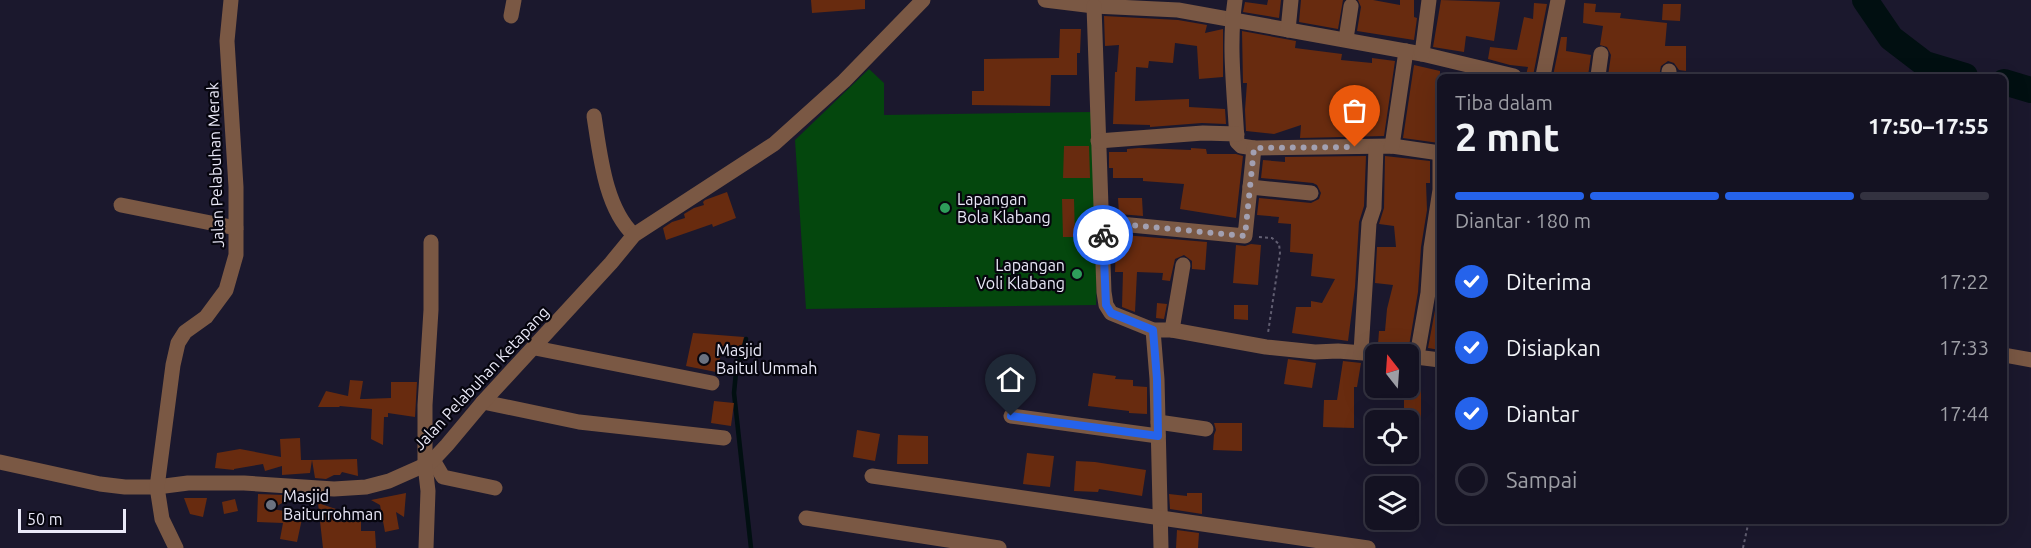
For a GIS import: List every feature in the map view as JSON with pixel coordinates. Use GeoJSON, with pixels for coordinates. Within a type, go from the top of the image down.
{"type":"FeatureCollection","features":[{"type":"Feature","properties":{"kind":"street","name":"Jalan Pelabuhan Merak"},"geometry":{"type":"LineString","coordinates":[[176,548],[162,519],[157,486],[173,365],[178,343],[185,332],[206,317],[226,290],[236,255],[236,187],[227,41],[231,0]]}},
{"type":"Feature","properties":{"kind":"street"},"geometry":{"type":"LineString","coordinates":[[511,16],[514,0]]}},
{"type":"Feature","properties":{"kind":"street","name":"Jalan Pelabuhan Ketapang"},"geometry":{"type":"LineString","coordinates":[[0,462],[100,484],[157,486],[244,483],[334,489],[366,487],[389,481],[429,462],[535,348],[634,235],[774,144],[844,81],[923,0]]}},
{"type":"Feature","properties":{"kind":"street"},"geometry":{"type":"LineString","coordinates":[[1045,0],[1094,6],[1178,5],[1232,20],[1346,39],[1506,74]]}},
{"type":"Feature","properties":{"kind":"street"},"geometry":{"type":"LineString","coordinates":[[1235,0],[1232,20],[1237,142],[1241,146],[1254,148],[1384,147],[1437,153]]}},
{"type":"Feature","properties":{"kind":"street"},"geometry":{"type":"LineString","coordinates":[[1288,30],[1291,0]]}},
{"type":"Feature","properties":{"kind":"street"},"geometry":{"type":"LineString","coordinates":[[1422,54],[1429,0]]}},
{"type":"Feature","properties":{"kind":"street"},"geometry":{"type":"LineString","coordinates":[[1543,74],[1558,0]]}},
{"type":"Feature","properties":{"kind":"street"},"geometry":{"type":"LineString","coordinates":[[1094,6],[1106,305],[1111,313],[1153,330],[1172,330],[1266,347],[1315,352],[1365,353]]}},
{"type":"Feature","properties":{"kind":"street"},"geometry":{"type":"LineString","coordinates":[[1346,39],[1352,6]]}},
{"type":"Feature","properties":{"kind":"street"},"geometry":{"type":"LineString","coordinates":[[1369,344],[1369,223],[1406,51]]}},
{"type":"Feature","properties":{"kind":"street"},"geometry":{"type":"LineString","coordinates":[[1598,74],[1601,54]]}},
{"type":"Feature","properties":{"kind":"street"},"geometry":{"type":"LineString","coordinates":[[594,116],[608,187],[616,208],[634,235]]}},
{"type":"Feature","properties":{"kind":"street"},"geometry":{"type":"LineString","coordinates":[[1098,141],[1237,134]]}},
{"type":"Feature","properties":{"kind":"street"},"geometry":{"type":"LineString","coordinates":[[1103,224],[1245,236],[1254,148]]}},
{"type":"Feature","properties":{"kind":"street"},"geometry":{"type":"LineString","coordinates":[[1250,188],[1311,193]]}},
{"type":"Feature","properties":{"kind":"street"},"geometry":{"type":"LineString","coordinates":[[121,205],[236,228]]}},
{"type":"Feature","properties":{"kind":"street"},"geometry":{"type":"LineString","coordinates":[[1418,344],[1433,309],[1437,225]]}},
{"type":"Feature","properties":{"kind":"street"},"geometry":{"type":"LineString","coordinates":[[426,548],[429,462],[425,405],[431,242]]}},
{"type":"Feature","properties":{"kind":"street"},"geometry":{"type":"LineString","coordinates":[[1172,330],[1183,265]]}},
{"type":"Feature","properties":{"kind":"street"},"geometry":{"type":"LineString","coordinates":[[1153,330],[1157,379],[1161,548]]}},
{"type":"Feature","properties":{"kind":"street"},"geometry":{"type":"LineString","coordinates":[[535,348],[712,383]]}},
{"type":"Feature","properties":{"kind":"street"},"geometry":{"type":"LineString","coordinates":[[2007,356],[2031,360]]}},
{"type":"Feature","properties":{"kind":"street"},"geometry":{"type":"LineString","coordinates":[[1419,357],[1437,360]]}},
{"type":"Feature","properties":{"kind":"street"},"geometry":{"type":"LineString","coordinates":[[483,402],[579,422],[724,438]]}},
{"type":"Feature","properties":{"kind":"street"},"geometry":{"type":"LineString","coordinates":[[1011,416],[1158,429],[1206,429]]}},
{"type":"Feature","properties":{"kind":"street"},"geometry":{"type":"LineString","coordinates":[[429,462],[443,477],[495,488]]}},
{"type":"Feature","properties":{"kind":"street"},"geometry":{"type":"LineString","coordinates":[[872,476],[1368,548]]}},
{"type":"Feature","properties":{"kind":"street"},"geometry":{"type":"LineString","coordinates":[[806,518],[999,548]]}},
{"type":"Feature","properties":{"kind":"path"},"geometry":{"type":"LineString","coordinates":[[1245,236],[1272,238],[1279,244],[1280,253],[1266,347]]}},
{"type":"Feature","properties":{"kind":"path"},"geometry":{"type":"LineString","coordinates":[[1743,548],[1748,524]]}},
{"type":"Feature","properties":{"kind":"green space"},"geometry":{"type":"Polygon","coordinates":[[[869,69],[884,83],[884,115],[1091,112],[1098,247],[1096,305],[806,309],[795,140],[869,69]]]}},
{"type":"Feature","properties":{"kind":"building"},"geometry":{"type":"Polygon","coordinates":[[[811,0],[865,0],[865,9],[812,13],[811,0]]]}},
{"type":"Feature","properties":{"kind":"building"},"geometry":{"type":"Polygon","coordinates":[[[1268,0],[1281,0],[1279,18],[1243,12],[1245,2],[1267,5],[1268,0]]]}},
{"type":"Feature","properties":{"kind":"building"},"geometry":{"type":"Polygon","coordinates":[[[1301,0],[1343,0],[1338,29],[1299,22],[1301,0]]]}},
{"type":"Feature","properties":{"kind":"building"},"geometry":{"type":"Polygon","coordinates":[[[1358,0],[1400,5],[1400,0],[1414,0],[1414,17],[1417,18],[1414,40],[1357,31],[1361,7],[1358,0]]]}},
{"type":"Feature","properties":{"kind":"building"},"geometry":{"type":"Polygon","coordinates":[[[1441,0],[1500,2],[1494,41],[1466,36],[1464,52],[1433,47],[1441,0]]]}},
{"type":"Feature","properties":{"kind":"building"},"geometry":{"type":"Polygon","coordinates":[[[1534,3],[1547,4],[1533,74],[1526,74],[1528,67],[1488,59],[1490,47],[1517,50],[1524,17],[1533,19],[1534,3]]]}},
{"type":"Feature","properties":{"kind":"building"},"geometry":{"type":"Polygon","coordinates":[[[1584,3],[1596,4],[1595,12],[1621,13],[1620,18],[1667,23],[1665,46],[1686,46],[1686,71],[1679,70],[1674,63],[1668,61],[1661,66],[1659,74],[1608,74],[1611,55],[1607,47],[1600,45],[1603,26],[1583,23],[1584,3]]]}},
{"type":"Feature","properties":{"kind":"building"},"geometry":{"type":"Polygon","coordinates":[[[1663,4],[1681,4],[1680,21],[1662,20],[1663,4]]]}},
{"type":"Feature","properties":{"kind":"building"},"geometry":{"type":"Polygon","coordinates":[[[1104,16],[1178,20],[1207,25],[1205,33],[1223,29],[1223,77],[1199,79],[1197,46],[1175,43],[1173,63],[1149,61],[1148,68],[1136,67],[1135,101],[1189,99],[1189,107],[1225,109],[1226,124],[1202,123],[1150,127],[1150,125],[1113,124],[1115,72],[1117,72],[1119,45],[1105,46],[1104,16]]]}},
{"type":"Feature","properties":{"kind":"building"},"geometry":{"type":"Polygon","coordinates":[[[1060,29],[1081,29],[1080,53],[1077,53],[1077,75],[1051,75],[1050,106],[972,105],[972,91],[984,91],[984,59],[1059,58],[1060,29]]]}},
{"type":"Feature","properties":{"kind":"building"},"geometry":{"type":"Polygon","coordinates":[[[1242,31],[1296,41],[1295,48],[1342,54],[1341,60],[1372,63],[1372,58],[1395,61],[1384,136],[1300,138],[1301,125],[1274,134],[1246,131],[1247,83],[1243,83],[1242,31]]]}},
{"type":"Feature","properties":{"kind":"building"},"geometry":{"type":"Polygon","coordinates":[[[1561,37],[1567,37],[1566,51],[1591,55],[1588,74],[1553,74],[1561,37]]]}},
{"type":"Feature","properties":{"kind":"building"},"geometry":{"type":"Polygon","coordinates":[[[1414,65],[1440,71],[1440,74],[1437,74],[1437,143],[1403,138],[1414,65]]]}},
{"type":"Feature","properties":{"kind":"building"},"geometry":{"type":"Polygon","coordinates":[[[1064,146],[1089,146],[1090,178],[1063,178],[1064,146]]]}},
{"type":"Feature","properties":{"kind":"building"},"geometry":{"type":"Polygon","coordinates":[[[1127,149],[1206,149],[1207,154],[1243,156],[1236,218],[1180,209],[1184,184],[1143,181],[1143,178],[1113,178],[1113,168],[1109,168],[1109,152],[1127,152],[1127,149]]]}},
{"type":"Feature","properties":{"kind":"building"},"geometry":{"type":"Polygon","coordinates":[[[1366,156],[1364,206],[1359,222],[1355,287],[1348,341],[1292,333],[1296,307],[1311,307],[1311,301],[1322,303],[1335,279],[1311,276],[1313,254],[1290,252],[1291,224],[1278,223],[1279,217],[1257,215],[1259,198],[1311,203],[1319,199],[1321,193],[1317,185],[1313,183],[1261,178],[1263,160],[1285,162],[1285,157],[1366,156]]]}},
{"type":"Feature","properties":{"kind":"building"},"geometry":{"type":"Polygon","coordinates":[[[1385,156],[1430,161],[1430,183],[1426,183],[1427,210],[1421,247],[1418,292],[1409,344],[1378,344],[1379,331],[1385,331],[1393,285],[1375,283],[1377,247],[1396,247],[1394,226],[1379,224],[1384,208],[1385,156]]]}},
{"type":"Feature","properties":{"kind":"building"},"geometry":{"type":"Polygon","coordinates":[[[727,192],[736,218],[666,240],[663,228],[685,218],[684,214],[704,205],[705,200],[727,192]]]}},
{"type":"Feature","properties":{"kind":"building"},"geometry":{"type":"Polygon","coordinates":[[[1118,198],[1142,198],[1143,216],[1119,214],[1118,198]]]}},
{"type":"Feature","properties":{"kind":"building"},"geometry":{"type":"Polygon","coordinates":[[[1062,199],[1074,199],[1075,237],[1063,237],[1062,199]]]}},
{"type":"Feature","properties":{"kind":"building"},"geometry":{"type":"Polygon","coordinates":[[[1112,234],[1207,242],[1205,270],[1192,269],[1192,261],[1184,255],[1175,259],[1170,281],[1162,280],[1163,273],[1137,272],[1135,312],[1122,307],[1123,272],[1115,272],[1116,243],[1112,243],[1112,234]]]}},
{"type":"Feature","properties":{"kind":"building"},"geometry":{"type":"Polygon","coordinates":[[[1236,245],[1261,245],[1258,285],[1233,283],[1236,245]]]}},
{"type":"Feature","properties":{"kind":"building"},"geometry":{"type":"Polygon","coordinates":[[[1437,299],[1437,350],[1428,348],[1437,299]]]}},
{"type":"Feature","properties":{"kind":"building"},"geometry":{"type":"Polygon","coordinates":[[[1157,303],[1167,304],[1164,319],[1156,318],[1157,303]]]}},
{"type":"Feature","properties":{"kind":"building"},"geometry":{"type":"Polygon","coordinates":[[[1234,305],[1248,305],[1248,320],[1234,319],[1234,305]]]}},
{"type":"Feature","properties":{"kind":"building","name":"Masjid Baitul Ummah"},"geometry":{"type":"Polygon","coordinates":[[[693,333],[744,337],[740,353],[723,348],[716,372],[686,366],[693,333]]]}},
{"type":"Feature","properties":{"kind":"building"},"geometry":{"type":"Polygon","coordinates":[[[1288,359],[1316,363],[1312,388],[1284,384],[1288,359]]]}},
{"type":"Feature","properties":{"kind":"building"},"geometry":{"type":"Polygon","coordinates":[[[1343,361],[1361,363],[1357,387],[1354,387],[1354,428],[1323,427],[1324,400],[1337,400],[1343,361]]]}},
{"type":"Feature","properties":{"kind":"building"},"geometry":{"type":"Polygon","coordinates":[[[1419,371],[1421,371],[1421,419],[1419,419],[1419,410],[1404,410],[1404,398],[1419,398],[1419,371]]]}},
{"type":"Feature","properties":{"kind":"building"},"geometry":{"type":"Polygon","coordinates":[[[1093,373],[1116,376],[1115,379],[1133,380],[1133,386],[1147,387],[1147,414],[1088,406],[1093,373]]]}},
{"type":"Feature","properties":{"kind":"building"},"geometry":{"type":"Polygon","coordinates":[[[350,380],[363,381],[360,399],[391,398],[391,382],[417,382],[415,417],[388,413],[388,417],[384,417],[383,445],[371,439],[372,409],[340,406],[318,407],[326,391],[348,396],[350,380]]]}},
{"type":"Feature","properties":{"kind":"building"},"geometry":{"type":"Polygon","coordinates":[[[714,401],[734,403],[731,426],[711,423],[714,401]]]}},
{"type":"Feature","properties":{"kind":"building"},"geometry":{"type":"Polygon","coordinates":[[[1214,423],[1242,423],[1242,451],[1213,450],[1216,430],[1214,423]]]}},
{"type":"Feature","properties":{"kind":"building"},"geometry":{"type":"Polygon","coordinates":[[[857,430],[880,434],[875,461],[853,457],[857,430]]]}},
{"type":"Feature","properties":{"kind":"building"},"geometry":{"type":"Polygon","coordinates":[[[898,435],[928,436],[928,464],[897,464],[898,435]]]}},
{"type":"Feature","properties":{"kind":"building"},"geometry":{"type":"Polygon","coordinates":[[[300,438],[301,460],[312,460],[310,473],[282,475],[282,466],[265,471],[263,464],[234,470],[215,468],[217,453],[240,449],[281,457],[280,439],[300,438]]]}},
{"type":"Feature","properties":{"kind":"building"},"geometry":{"type":"Polygon","coordinates":[[[1027,453],[1054,456],[1050,487],[1023,484],[1027,453]]]}},
{"type":"Feature","properties":{"kind":"building"},"geometry":{"type":"Polygon","coordinates":[[[357,459],[358,476],[342,472],[340,475],[326,479],[315,478],[312,460],[357,459]]]}},
{"type":"Feature","properties":{"kind":"building"},"geometry":{"type":"Polygon","coordinates":[[[1076,461],[1146,470],[1142,496],[1099,489],[1098,492],[1074,491],[1076,461]]]}},
{"type":"Feature","properties":{"kind":"building"},"geometry":{"type":"Polygon","coordinates":[[[406,493],[404,517],[396,512],[399,529],[385,532],[380,505],[371,500],[406,493]]]}},
{"type":"Feature","properties":{"kind":"building"},"geometry":{"type":"Polygon","coordinates":[[[1187,493],[1202,493],[1202,514],[1170,509],[1169,494],[1187,496],[1187,493]]]}},
{"type":"Feature","properties":{"kind":"building"},"geometry":{"type":"Polygon","coordinates":[[[258,494],[283,495],[282,503],[272,509],[303,514],[297,542],[280,539],[283,523],[257,522],[258,494]]]}},
{"type":"Feature","properties":{"kind":"building"},"geometry":{"type":"Polygon","coordinates":[[[184,498],[207,498],[203,517],[190,514],[184,498]]]}},
{"type":"Feature","properties":{"kind":"building"},"geometry":{"type":"Polygon","coordinates":[[[235,499],[238,511],[224,514],[222,502],[235,499]]]}},
{"type":"Feature","properties":{"kind":"building"},"geometry":{"type":"Polygon","coordinates":[[[318,503],[336,509],[336,522],[361,520],[361,531],[375,531],[376,548],[323,548],[318,503]]]}},
{"type":"Feature","properties":{"kind":"building"},"geometry":{"type":"Polygon","coordinates":[[[1177,530],[1199,533],[1198,548],[1176,548],[1177,530]]]}},
{"type":"Feature","properties":{"kind":"waterway"},"geometry":{"type":"LineString","coordinates":[[1865,0],[1891,38],[1925,64],[1958,74]]}},
{"type":"Feature","properties":{"kind":"waterway"},"geometry":{"type":"LineString","coordinates":[[2007,83],[2031,90]]}},
{"type":"Feature","properties":{"kind":"waterway"},"geometry":{"type":"LineString","coordinates":[[746,339],[736,372],[734,393],[751,548]]}},
{"type":"Feature","properties":{"kind":"way so far"},"geometry":{"type":"LineString","coordinates":[[1103,235],[1103,224],[1120,224],[1245,236],[1254,148],[1355,147]]}},
{"type":"Feature","properties":{"kind":"place","name":"Lapangan Bola Klabang"},"geometry":{"type":"Point","coordinates":[945,208]}},
{"type":"Feature","properties":{"kind":"place","name":"Lapangan Voli Klabang"},"geometry":{"type":"Point","coordinates":[1077,274]}},
{"type":"Feature","properties":{"kind":"place","name":"Masjid Baitul Ummah"},"geometry":{"type":"Point","coordinates":[704,359]}},
{"type":"Feature","properties":{"kind":"place","name":"Masjid Baiturrohman"},"geometry":{"type":"Point","coordinates":[271,505]}},
{"type":"Feature","properties":{"kind":"route"},"geometry":{"type":"LineString","coordinates":[[1011,416],[1158,436],[1153,330],[1111,313],[1106,305],[1103,235]]}}]}
